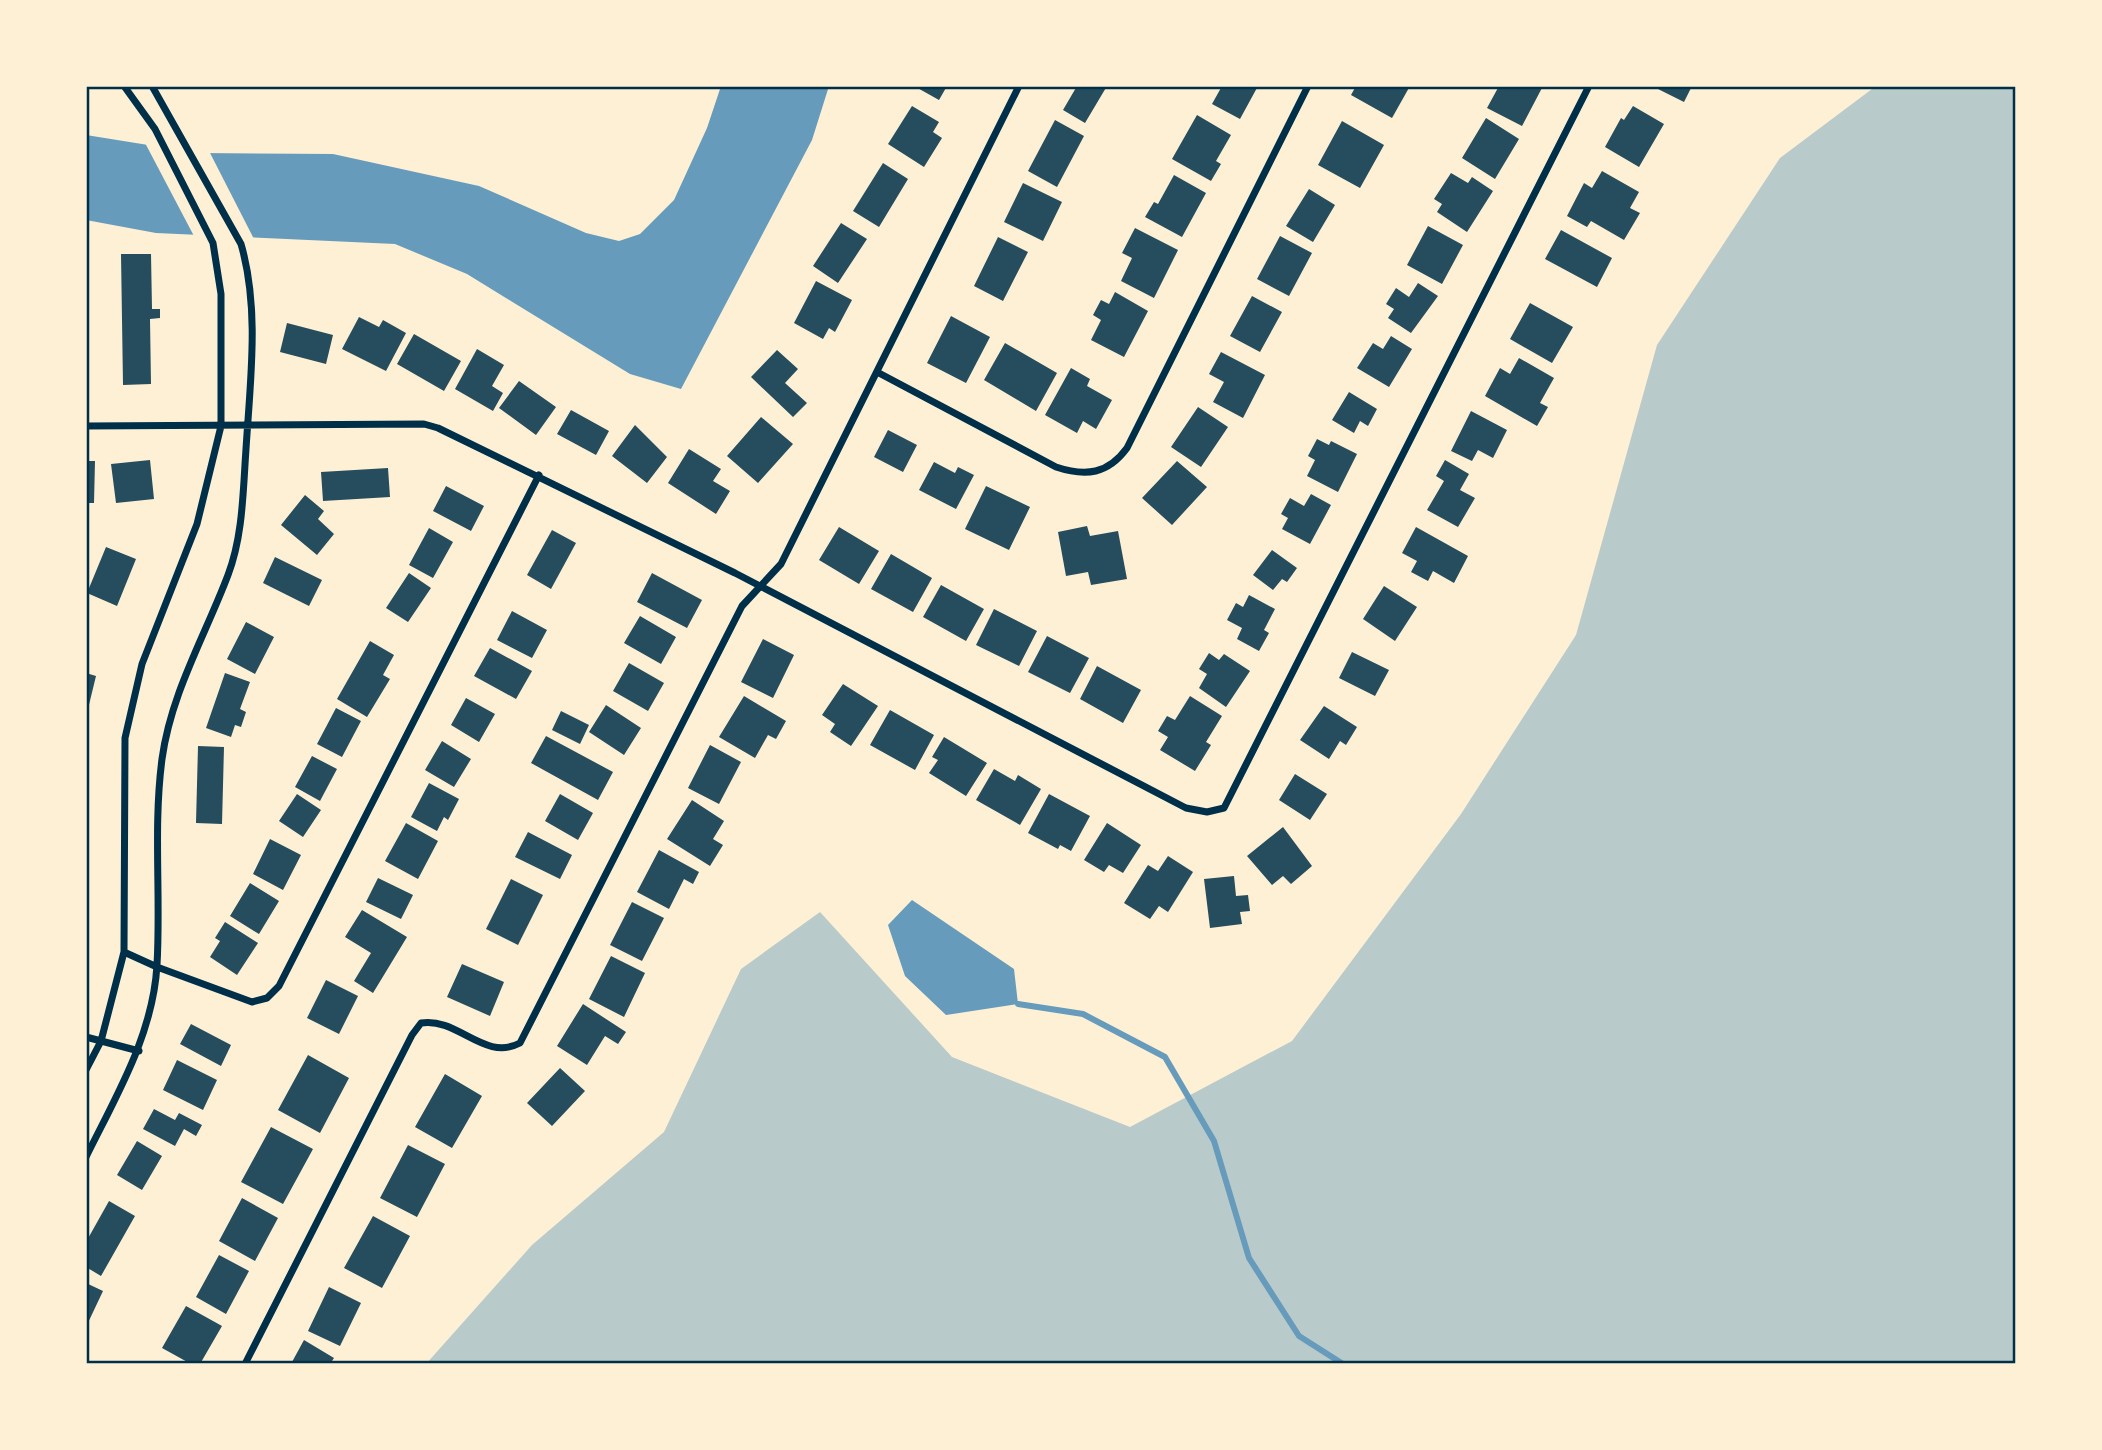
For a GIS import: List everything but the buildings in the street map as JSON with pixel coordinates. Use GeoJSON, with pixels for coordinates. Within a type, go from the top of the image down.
{"type":"FeatureCollection","features":[{"type":"Feature","properties":{"kind":"street"},"geometry":{"type":"LineString","coordinates":[[86,1070],[101,1041],[124,951],[125,738],[142,664],[197,523],[221,426],[221,295],[213,243],[155,129],[124,86]]}},
{"type":"Feature","properties":{"kind":"street"},"geometry":{"type":"LineString","coordinates":[[86,1157],[139,1051],[157,967],[158,827],[162,758],[176,699],[229,572],[242,512],[252,316],[248,267],[241,244],[152,86]]}},
{"type":"Feature","properties":{"kind":"street"},"geometry":{"type":"LineString","coordinates":[[245,1364],[412,1035],[421,1023],[434,1021],[493,1049],[510,1049],[520,1043],[742,606],[781,564],[1019,86]]}},
{"type":"Feature","properties":{"kind":"street"},"geometry":{"type":"LineString","coordinates":[[877,372],[1056,467],[1087,474],[1111,466],[1127,448],[1308,86]]}},
{"type":"Feature","properties":{"kind":"street"},"geometry":{"type":"LineString","coordinates":[[86,426],[424,424],[452,434],[539,475],[760,586],[1186,808],[1207,812],[1224,808],[1590,86]]}},
{"type":"Feature","properties":{"kind":"street"},"geometry":{"type":"LineString","coordinates":[[124,951],[157,967],[252,1002],[267,998],[279,986],[539,475]]}},
{"type":"Feature","properties":{"kind":"street"},"geometry":{"type":"LineString","coordinates":[[86,1037],[139,1051]]}},
{"type":"Feature","properties":{"kind":"shaded area"},"geometry":{"type":"Polygon","coordinates":[[[1876,86],[2016,86],[2016,1364],[426,1364],[532,1245],[664,1132],[741,969],[820,912],[952,1057],[1130,1127],[1292,1041],[1461,814],[1576,635],[1657,345],[1780,158],[1876,86]]]}},
{"type":"Feature","properties":{"kind":"water"},"geometry":{"type":"Polygon","coordinates":[[[721,86],[829,86],[812,140],[681,389],[630,374],[467,274],[395,244],[156,233],[86,220],[86,135],[198,153],[333,154],[479,186],[586,233],[619,241],[640,234],[674,200],[707,128],[721,86]]]}},
{"type":"Feature","properties":{"kind":"water"},"geometry":{"type":"Polygon","coordinates":[[[912,900],[1014,969],[1018,1004],[946,1015],[905,976],[888,925],[912,900]]]}},
{"type":"Feature","properties":{"kind":"pier"},"geometry":{"type":"Polygon","coordinates":[[[144,141],[208,149],[255,241],[195,238],[144,141]]]}},
{"type":"Feature","properties":{"kind":"waterway"},"geometry":{"type":"LineString","coordinates":[[1018,1004],[1083,1014],[1165,1057],[1214,1141],[1249,1258],[1299,1336],[1343,1364]]}}]}
